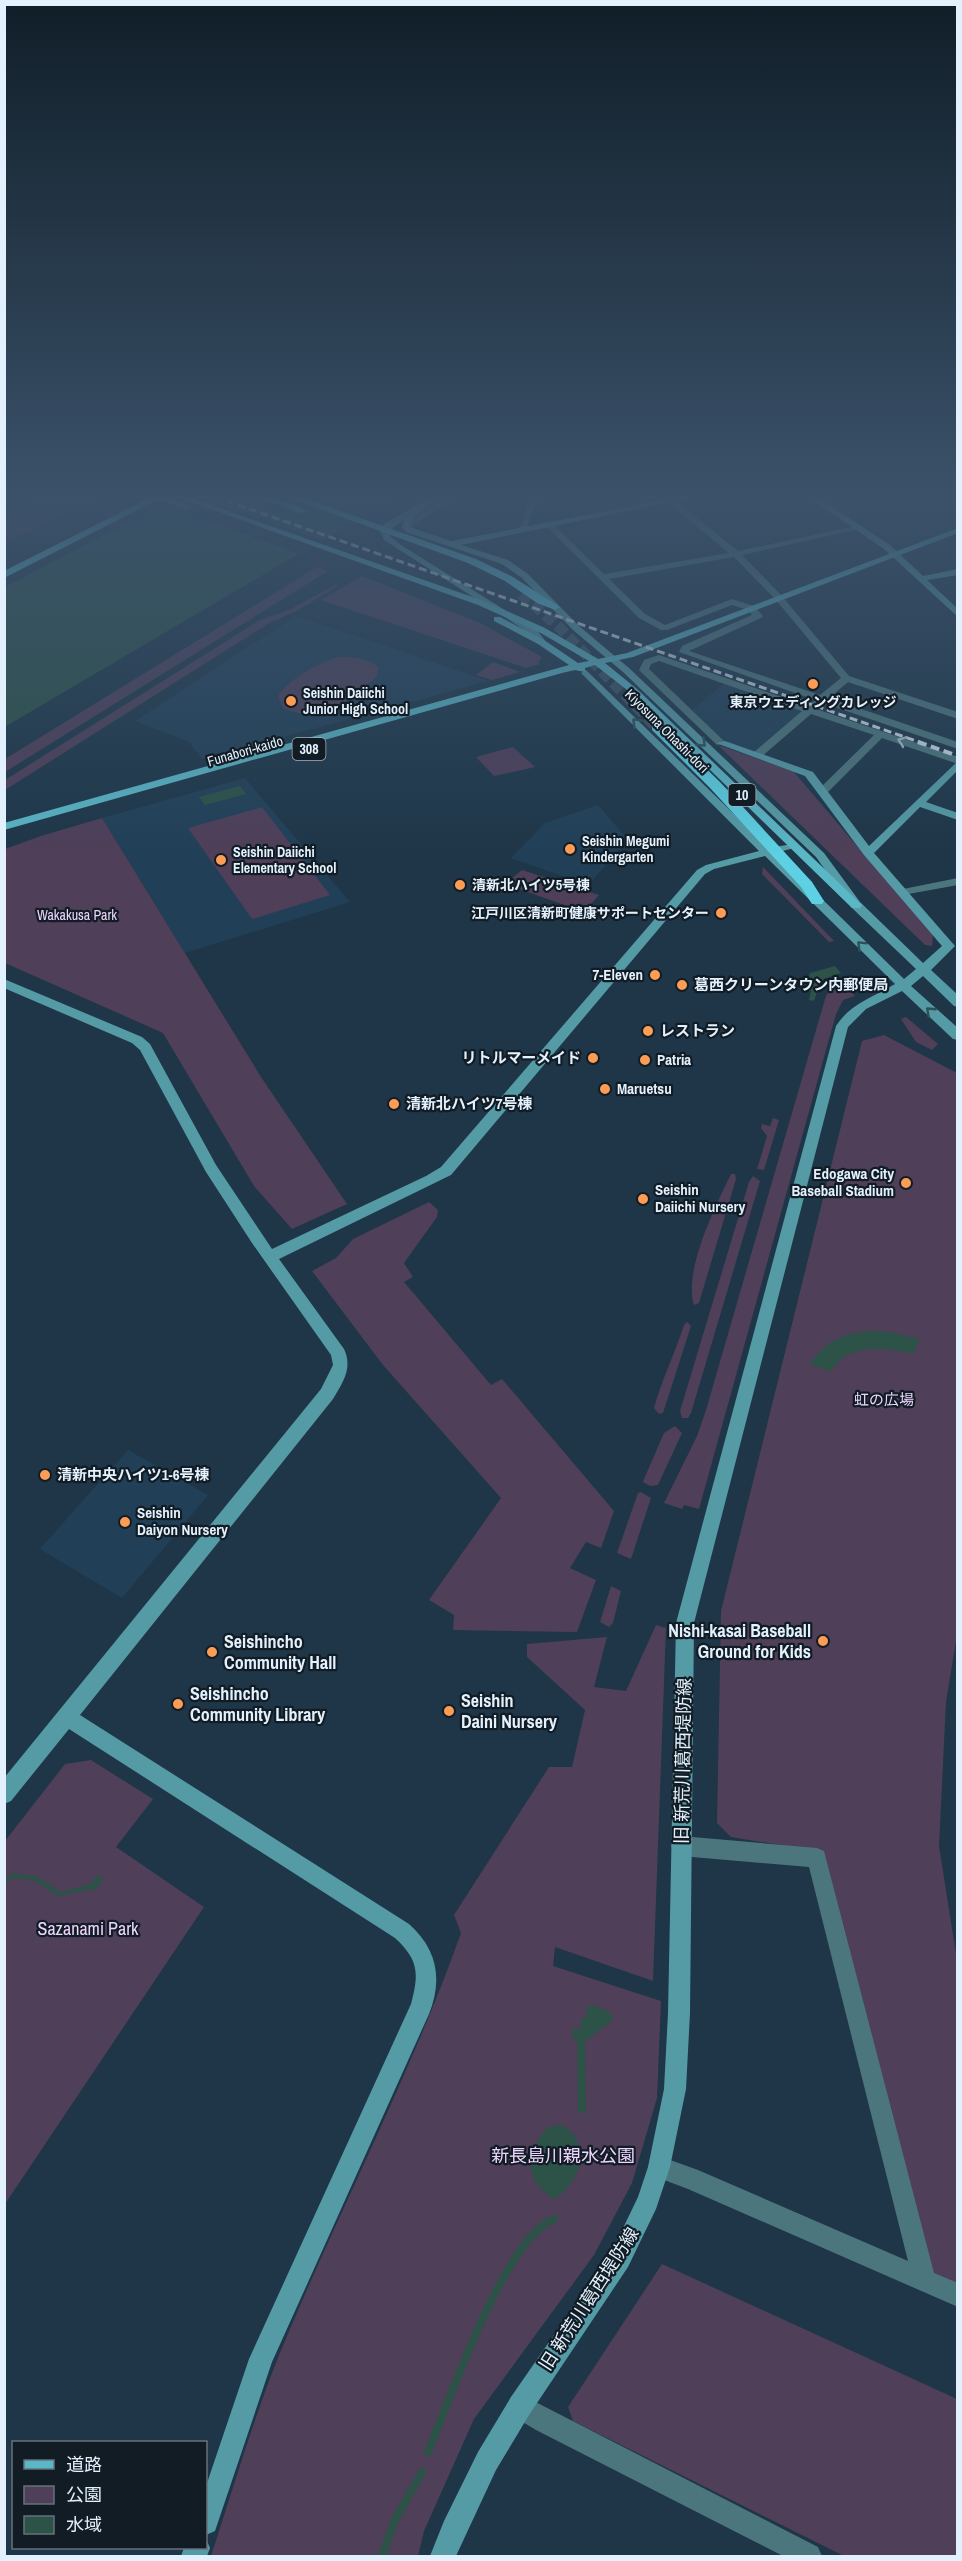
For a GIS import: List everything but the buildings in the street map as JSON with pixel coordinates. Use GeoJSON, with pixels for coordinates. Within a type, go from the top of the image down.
{"type":"FeatureCollection","features":[{"type":"Feature","properties":{"kind":"highway"},"geometry":{"type":"LineString","coordinates":[[656,727],[715,785],[770,851],[807,885],[817,901]]}},
{"type":"Feature","properties":{"kind":"main road","name":"Kiyosuna Ohashi-dori"},"geometry":{"type":"LineString","coordinates":[[489,617],[541,642],[582,669]]}},
{"type":"Feature","properties":{"kind":"main road","name":"Kiyosuna Ohashi-dori"},"geometry":{"type":"LineString","coordinates":[[513,617],[551,633],[592,657],[622,679],[856,905]]}},
{"type":"Feature","properties":{"kind":"main road","name":"308"},"geometry":{"type":"LineString","coordinates":[[613,660],[728,617]]}},
{"type":"Feature","properties":{"kind":"main road","name":"Funabori-kaido"},"geometry":{"type":"LineString","coordinates":[[4,836],[613,660]]}},
{"type":"Feature","properties":{"kind":"main road","name":"Funabori-kaido"},"geometry":{"type":"LineString","coordinates":[[4,827],[582,669]]}},
{"type":"Feature","properties":{"kind":"street"},"geometry":{"type":"LineString","coordinates":[[509,617],[534,632],[541,642]]}},
{"type":"Feature","properties":{"kind":"street","name":"Kiyosuna Ohashi-dori"},"geometry":{"type":"LineString","coordinates":[[565,617],[819,855],[856,905],[957,1003]]}},
{"type":"Feature","properties":{"kind":"street"},"geometry":{"type":"LineString","coordinates":[[643,617],[663,628],[693,617]]}},
{"type":"Feature","properties":{"kind":"street"},"geometry":{"type":"LineString","coordinates":[[757,617],[685,648],[684,652],[957,746]]}},
{"type":"Feature","properties":{"kind":"street"},"geometry":{"type":"LineString","coordinates":[[794,617],[846,678],[957,716]]}},
{"type":"Feature","properties":{"kind":"street"},"geometry":{"type":"LineString","coordinates":[[868,853],[957,762],[659,658],[647,662],[644,670],[720,743],[809,774],[868,853],[953,948]]}},
{"type":"Feature","properties":{"kind":"street","name":"Kiyosuna Ohashi-dori"},"geometry":{"type":"LineString","coordinates":[[582,669],[770,851]]}},
{"type":"Feature","properties":{"kind":"street"},"geometry":{"type":"LineString","coordinates":[[757,755],[846,678]]}},
{"type":"Feature","properties":{"kind":"street"},"geometry":{"type":"LineString","coordinates":[[822,792],[881,734]]}},
{"type":"Feature","properties":{"kind":"street"},"geometry":{"type":"LineString","coordinates":[[918,803],[957,818]]}},
{"type":"Feature","properties":{"kind":"street"},"geometry":{"type":"LineString","coordinates":[[270,1257],[446,1171],[701,872],[710,867],[794,845]]}},
{"type":"Feature","properties":{"kind":"street"},"geometry":{"type":"LineString","coordinates":[[903,892],[957,882]]}},
{"type":"Feature","properties":{"kind":"street"},"geometry":{"type":"LineString","coordinates":[[817,901],[957,1036]]}},
{"type":"Feature","properties":{"kind":"street","name":"旧 新荒川葛西堤防線"},"geometry":{"type":"LineString","coordinates":[[443,2556],[453,2530],[487,2461],[520,2406],[620,2259],[648,2202],[659,2167],[675,2089],[680,2013],[685,1623],[842,1026],[850,1013],[862,1004],[903,985],[953,948]]}},
{"type":"Feature","properties":{"kind":"street"},"geometry":{"type":"LineString","coordinates":[[4,983],[137,1040],[145,1047],[211,1168],[270,1257],[332,1342],[341,1365],[338,1376],[327,1394],[4,1794]]}},
{"type":"Feature","properties":{"kind":"street"},"geometry":{"type":"LineString","coordinates":[[67,1717],[402,1931],[417,1944],[426,1965],[428,1984],[421,2006],[261,2359],[207,2519]]}},
{"type":"Feature","properties":{"kind":"street"},"geometry":{"type":"LineString","coordinates":[[681,1846],[817,1858],[925,2282]]}},
{"type":"Feature","properties":{"kind":"street"},"geometry":{"type":"LineString","coordinates":[[659,2167],[690,2178],[957,2295]]}},
{"type":"Feature","properties":{"kind":"street"},"geometry":{"type":"LineString","coordinates":[[520,2406],[809,2556]]}},
{"type":"Feature","properties":{"kind":"shaded area","name":"Seishin Daiichi Junior High School"},"geometry":{"type":"Polygon","coordinates":[[[295,617],[489,681],[202,759],[189,742],[135,721],[295,617]]]}},
{"type":"Feature","properties":{"kind":"shaded area"},"geometry":{"type":"Polygon","coordinates":[[[726,682],[805,709],[755,752],[723,741],[692,710],[726,682]]]}},
{"type":"Feature","properties":{"kind":"shaded area","name":"Seishin Daiichi Elementary School"},"geometry":{"type":"Polygon","coordinates":[[[245,778],[350,902],[185,953],[102,818],[245,778]]]}},
{"type":"Feature","properties":{"kind":"shaded area","name":"Seishin Megumi Kindergarten"},"geometry":{"type":"Polygon","coordinates":[[[598,805],[628,840],[588,885],[511,858],[545,823],[598,805]]]}},
{"type":"Feature","properties":{"kind":"shaded area","name":"Seishin Daiyon Nursery"},"geometry":{"type":"Polygon","coordinates":[[[128,1450],[208,1495],[122,1598],[40,1549],[128,1450]]]}},
{"type":"Feature","properties":{"kind":"green space"},"geometry":{"type":"Polygon","coordinates":[[[237,617],[255,617],[5,772],[5,759],[237,617]]]}},
{"type":"Feature","properties":{"kind":"green space"},"geometry":{"type":"Polygon","coordinates":[[[270,617],[284,617],[269,623],[5,790],[5,780],[260,620],[270,617]]]}},
{"type":"Feature","properties":{"kind":"green space"},"geometry":{"type":"Polygon","coordinates":[[[371,617],[464,617],[542,657],[538,662],[540,664],[526,668],[371,617]]]}},
{"type":"Feature","properties":{"kind":"green space"},"geometry":{"type":"Polygon","coordinates":[[[339,657],[369,661],[378,667],[377,677],[334,708],[322,712],[297,713],[283,708],[278,696],[282,690],[314,667],[339,657]]]}},
{"type":"Feature","properties":{"kind":"green space"},"geometry":{"type":"Polygon","coordinates":[[[493,662],[520,672],[492,680],[476,675],[493,662]]]}},
{"type":"Feature","properties":{"kind":"green space"},"geometry":{"type":"Polygon","coordinates":[[[718,745],[793,771],[933,935],[932,946],[925,945],[718,745]]]}},
{"type":"Feature","properties":{"kind":"green space"},"geometry":{"type":"Polygon","coordinates":[[[513,747],[535,767],[494,776],[476,757],[513,747]]]}},
{"type":"Feature","properties":{"kind":"green space"},"geometry":{"type":"Polygon","coordinates":[[[262,807],[330,895],[252,919],[188,828],[262,807]]]}},
{"type":"Feature","properties":{"kind":"green space","name":"Wakakusa Park"},"geometry":{"type":"Polygon","coordinates":[[[102,818],[261,1077],[347,1204],[292,1229],[254,1186],[163,1033],[5,963],[5,849],[102,818]]]}},
{"type":"Feature","properties":{"kind":"green space"},"geometry":{"type":"Polygon","coordinates":[[[763,867],[834,941],[829,942],[762,874],[763,867]]]}},
{"type":"Feature","properties":{"kind":"green space"},"geometry":{"type":"Polygon","coordinates":[[[522,870],[599,895],[584,912],[505,884],[522,870]]]}},
{"type":"Feature","properties":{"kind":"green space"},"geometry":{"type":"Polygon","coordinates":[[[842,981],[855,996],[843,1000],[836,1014],[699,1509],[684,1505],[682,1509],[664,1503],[697,1436],[706,1410],[825,999],[830,987],[842,981]]]}},
{"type":"Feature","properties":{"kind":"green space"},"geometry":{"type":"Polygon","coordinates":[[[906,1017],[938,1044],[932,1050],[916,1042],[901,1019],[906,1017]]]}},
{"type":"Feature","properties":{"kind":"green space","name":"虹の広場"},"geometry":{"type":"Polygon","coordinates":[[[884,1035],[957,1073],[958,1629],[946,1702],[939,1846],[957,1960],[957,2294],[926,2282],[822,1852],[731,1837],[717,1823],[721,1611],[862,1041],[884,1035]]]}},
{"type":"Feature","properties":{"kind":"green space"},"geometry":{"type":"Polygon","coordinates":[[[773,1118],[779,1120],[764,1170],[757,1169],[767,1136],[761,1128],[762,1124],[770,1126],[773,1118]]]}},
{"type":"Feature","properties":{"kind":"green space"},"geometry":{"type":"Polygon","coordinates":[[[731,1174],[735,1174],[736,1179],[699,1303],[694,1305],[693,1275],[697,1257],[710,1220],[731,1174]]]}},
{"type":"Feature","properties":{"kind":"green space"},"geometry":{"type":"Polygon","coordinates":[[[753,1176],[760,1181],[691,1413],[688,1418],[682,1418],[680,1411],[749,1182],[753,1176]]]}},
{"type":"Feature","properties":{"kind":"green space"},"geometry":{"type":"Polygon","coordinates":[[[429,1202],[438,1210],[437,1217],[404,1263],[413,1277],[404,1282],[491,1385],[502,1379],[614,1511],[601,1548],[586,1542],[570,1568],[596,1580],[577,1632],[453,1630],[454,1615],[429,1600],[501,1498],[383,1365],[312,1271],[336,1258],[353,1239],[429,1202]]]}},
{"type":"Feature","properties":{"kind":"green space"},"geometry":{"type":"Polygon","coordinates":[[[687,1322],[691,1326],[663,1413],[659,1414],[654,1408],[657,1397],[687,1322]]]}},
{"type":"Feature","properties":{"kind":"green space"},"geometry":{"type":"Polygon","coordinates":[[[675,1426],[682,1433],[658,1485],[650,1486],[643,1482],[644,1479],[664,1433],[675,1426]]]}},
{"type":"Feature","properties":{"kind":"green space"},"geometry":{"type":"Polygon","coordinates":[[[641,1492],[651,1498],[631,1559],[617,1553],[638,1493],[641,1492]]]}},
{"type":"Feature","properties":{"kind":"green space"},"geometry":{"type":"Polygon","coordinates":[[[611,1586],[621,1591],[613,1623],[609,1627],[600,1622],[611,1586]]]}},
{"type":"Feature","properties":{"kind":"green space","name":"新長島川親水公園"},"geometry":{"type":"Polygon","coordinates":[[[656,1625],[666,1628],[653,1981],[555,1947],[553,1966],[661,2001],[657,2098],[632,2183],[594,2255],[474,2419],[424,2531],[418,2556],[211,2556],[278,2357],[401,2083],[461,1933],[454,1915],[549,1767],[572,1767],[585,1710],[527,1657],[527,1644],[607,1637],[594,1687],[626,1691],[656,1625]]]}},
{"type":"Feature","properties":{"kind":"green space","name":"Sazanami Park"},"geometry":{"type":"Polygon","coordinates":[[[91,1760],[153,1799],[116,1847],[204,1907],[5,2204],[5,1841],[65,1764],[91,1760]]]}},
{"type":"Feature","properties":{"kind":"green space"},"geometry":{"type":"Polygon","coordinates":[[[662,2264],[957,2399],[957,2556],[844,2556],[573,2421],[568,2407],[662,2264]]]}},
{"type":"Feature","properties":{"kind":"water"},"geometry":{"type":"Polygon","coordinates":[[[5,617],[192,617],[5,727],[5,617]]]}},
{"type":"Feature","properties":{"kind":"water"},"geometry":{"type":"Polygon","coordinates":[[[240,786],[246,794],[205,805],[199,797],[240,786]]]}},
{"type":"Feature","properties":{"kind":"water"},"geometry":{"type":"Polygon","coordinates":[[[835,966],[841,973],[821,980],[814,1001],[809,1000],[811,991],[805,989],[810,973],[835,966]]]}},
{"type":"Feature","properties":{"kind":"water"},"geometry":{"type":"Polygon","coordinates":[[[866,1331],[891,1332],[920,1339],[913,1354],[879,1349],[857,1351],[838,1362],[831,1372],[810,1364],[827,1345],[849,1334],[866,1331]]]}},
{"type":"Feature","properties":{"kind":"water"},"geometry":{"type":"Polygon","coordinates":[[[11,1873],[36,1876],[61,1892],[90,1884],[97,1875],[103,1879],[95,1891],[92,1889],[58,1896],[33,1880],[11,1878],[5,1886],[5,1881],[11,1873]]]}},
{"type":"Feature","properties":{"kind":"water"},"geometry":{"type":"Polygon","coordinates":[[[593,2005],[610,2012],[613,2020],[587,2040],[572,2039],[573,2028],[581,2029],[581,2018],[586,2018],[587,2007],[593,2005]]]}},
{"type":"Feature","properties":{"kind":"water"},"geometry":{"type":"Polygon","coordinates":[[[562,2125],[578,2142],[581,2152],[580,2163],[571,2183],[554,2199],[544,2192],[532,2175],[532,2156],[535,2146],[548,2127],[562,2125]]]}},
{"type":"Feature","properties":{"kind":"pier"},"geometry":{"type":"Polygon","coordinates":[[[193,617],[197,617],[4,730],[5,727],[193,617]]]}},
{"type":"Feature","properties":{"kind":"waterway"},"geometry":{"type":"LineString","coordinates":[[581,2039],[582,2109]]}},
{"type":"Feature","properties":{"kind":"waterway"},"geometry":{"type":"LineString","coordinates":[[428,2452],[464,2361],[498,2287],[535,2232],[554,2219]]}},
{"type":"Feature","properties":{"kind":"waterway"},"geometry":{"type":"LineString","coordinates":[[382,2556],[395,2520],[422,2472]]}},
{"type":"Feature","properties":{"kind":"tunnel"},"geometry":{"type":"LineString","coordinates":[[547,617],[656,727]]}},
{"type":"Feature","properties":{"kind":"railway"},"geometry":{"type":"LineString","coordinates":[[558,617],[922,743]]}},
{"type":"Feature","properties":{"kind":"railway"},"geometry":{"type":"LineString","coordinates":[[918,742],[958,756]]}},
{"type":"Feature","properties":{"kind":"place","name":"東京ウェディングカレッジ"},"geometry":{"type":"Point","coordinates":[813,684]}},
{"type":"Feature","properties":{"kind":"place","name":"Seishin Daiichi Junior High School"},"geometry":{"type":"Point","coordinates":[291,701]}},
{"type":"Feature","properties":{"kind":"place","name":"Seishin Megumi Kindergarten"},"geometry":{"type":"Point","coordinates":[570,849]}},
{"type":"Feature","properties":{"kind":"place","name":"Seishin Daiichi Elementary School"},"geometry":{"type":"Point","coordinates":[221,860]}},
{"type":"Feature","properties":{"kind":"place","name":"清新北ハイツ5号棟"},"geometry":{"type":"Point","coordinates":[460,885]}},
{"type":"Feature","properties":{"kind":"place","name":"江戸川区清新町健康サポートセンター"},"geometry":{"type":"Point","coordinates":[721,913]}},
{"type":"Feature","properties":{"kind":"place","name":"7-Eleven"},"geometry":{"type":"Point","coordinates":[655,975]}},
{"type":"Feature","properties":{"kind":"place","name":"葛西クリーンタウン内郵便局"},"geometry":{"type":"Point","coordinates":[682,985]}},
{"type":"Feature","properties":{"kind":"place","name":"レストラン"},"geometry":{"type":"Point","coordinates":[648,1031]}},
{"type":"Feature","properties":{"kind":"place","name":"リトルマーメイド"},"geometry":{"type":"Point","coordinates":[593,1058]}},
{"type":"Feature","properties":{"kind":"place","name":"Patria"},"geometry":{"type":"Point","coordinates":[645,1060]}},
{"type":"Feature","properties":{"kind":"place","name":"Maruetsu"},"geometry":{"type":"Point","coordinates":[605,1089]}},
{"type":"Feature","properties":{"kind":"place","name":"清新北ハイツ7号棟"},"geometry":{"type":"Point","coordinates":[394,1104]}},
{"type":"Feature","properties":{"kind":"place","name":"Edogawa City Baseball Stadium"},"geometry":{"type":"Point","coordinates":[906,1183]}},
{"type":"Feature","properties":{"kind":"place","name":"Seishin Daiichi Nursery"},"geometry":{"type":"Point","coordinates":[643,1199]}},
{"type":"Feature","properties":{"kind":"place","name":"清新中央ハイツ1-6号棟"},"geometry":{"type":"Point","coordinates":[45,1475]}},
{"type":"Feature","properties":{"kind":"place","name":"Seishin Daiyon Nursery"},"geometry":{"type":"Point","coordinates":[125,1522]}},
{"type":"Feature","properties":{"kind":"place","name":"Nishi-kasai Baseball Ground for Kids"},"geometry":{"type":"Point","coordinates":[823,1641]}},
{"type":"Feature","properties":{"kind":"place","name":"Seishincho Community Hall"},"geometry":{"type":"Point","coordinates":[212,1652]}},
{"type":"Feature","properties":{"kind":"place","name":"Seishincho Community Library"},"geometry":{"type":"Point","coordinates":[178,1704]}},
{"type":"Feature","properties":{"kind":"place","name":"Seishin Daini Nursery"},"geometry":{"type":"Point","coordinates":[449,1711]}}]}
